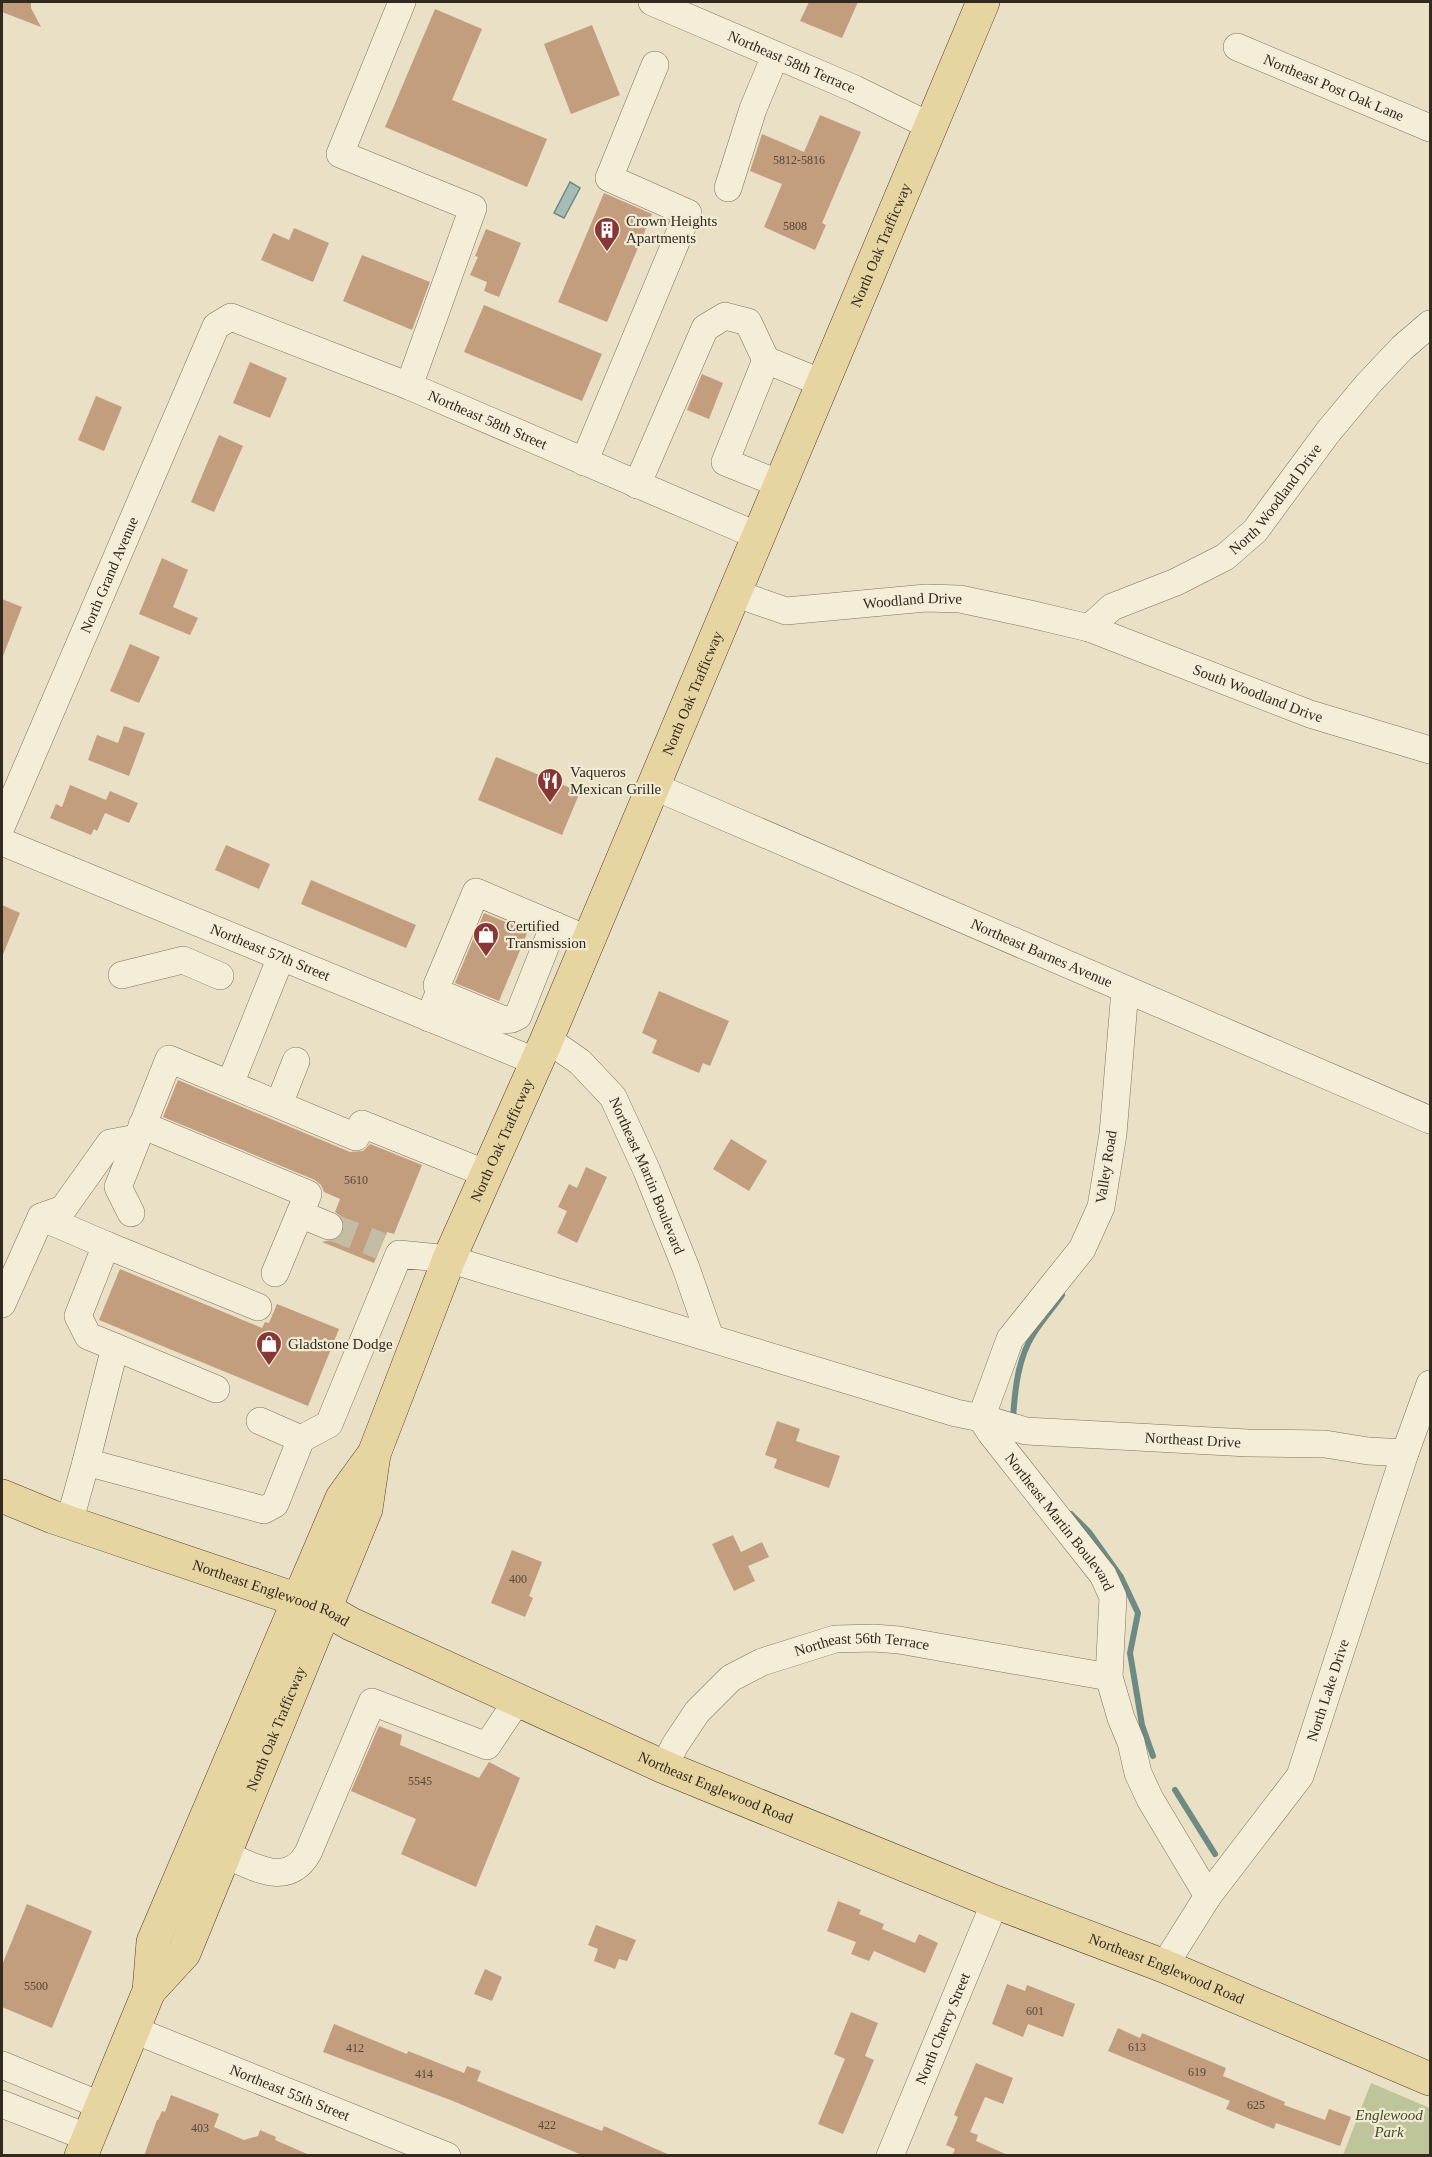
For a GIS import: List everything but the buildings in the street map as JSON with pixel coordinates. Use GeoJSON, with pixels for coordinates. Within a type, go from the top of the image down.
{"type":"FeatureCollection","features":[{"type":"Feature","properties":{"kind":"main road","name":"North Oak Trafficway"},"geometry":{"type":"LineString","coordinates":[[149,1991],[184,1953],[225,1855],[311,1604],[342,1498],[374,1454],[449,1259],[542,1051],[983,2]]}},
{"type":"Feature","properties":{"kind":"main road","name":"Northeast Englewood Road"},"geometry":{"type":"LineString","coordinates":[[2,1496],[69,1523],[311,1604],[664,1767],[995,1902],[1164,1966],[1431,2079]]}},
{"type":"Feature","properties":{"kind":"main road","name":"North Oak Trafficway"},"geometry":{"type":"LineString","coordinates":[[85,2147],[149,1991],[153,1942],[311,1604]]}},
{"type":"Feature","properties":{"kind":"street"},"geometry":{"type":"LineString","coordinates":[[402,2],[340,154],[473,208],[409,386]]}},
{"type":"Feature","properties":{"kind":"street","name":"Northeast 58th Terrace"},"geometry":{"type":"LineString","coordinates":[[652,2],[855,89],[930,126]]}},
{"type":"Feature","properties":{"kind":"street","name":"Northeast Post Oak Lane"},"geometry":{"type":"LineString","coordinates":[[1237,47],[1431,128]]}},
{"type":"Feature","properties":{"kind":"street"},"geometry":{"type":"LineString","coordinates":[[728,188],[753,109],[776,56]]}},
{"type":"Feature","properties":{"kind":"street"},"geometry":{"type":"LineString","coordinates":[[584,462],[688,213],[609,178],[655,65]]}},
{"type":"Feature","properties":{"kind":"street"},"geometry":{"type":"LineString","coordinates":[[637,484],[705,328],[725,316],[748,322],[766,360],[822,383]]}},
{"type":"Feature","properties":{"kind":"street","name":"Northeast 58th Street"},"geometry":{"type":"LineString","coordinates":[[216,326],[231,317],[409,386],[758,536]]}},
{"type":"Feature","properties":{"kind":"street","name":"North Woodland Drive"},"geometry":{"type":"LineString","coordinates":[[1089,628],[1112,607],[1176,582],[1225,557],[1256,531],[1328,432],[1402,348],[1431,324]]}},
{"type":"Feature","properties":{"kind":"street","name":"North Grand Avenue"},"geometry":{"type":"LineString","coordinates":[[2,825],[216,326]]}},
{"type":"Feature","properties":{"kind":"street"},"geometry":{"type":"LineString","coordinates":[[766,360],[725,462],[780,484]]}},
{"type":"Feature","properties":{"kind":"street","name":"Woodland Drive"},"geometry":{"type":"LineString","coordinates":[[734,593],[786,611],[926,598],[960,599],[1089,628]]}},
{"type":"Feature","properties":{"kind":"street","name":"South Woodland Drive"},"geometry":{"type":"LineString","coordinates":[[1089,628],[1310,714],[1431,750]]}},
{"type":"Feature","properties":{"kind":"street","name":"Northeast Barnes Avenue"},"geometry":{"type":"LineString","coordinates":[[653,786],[1431,1120]]}},
{"type":"Feature","properties":{"kind":"street","name":"Northeast 57th Street"},"geometry":{"type":"LineString","coordinates":[[2,842],[429,1018],[542,1051]]}},
{"type":"Feature","properties":{"kind":"street"},"geometry":{"type":"LineString","coordinates":[[429,1018],[439,993],[437,985],[476,892],[589,939]]}},
{"type":"Feature","properties":{"kind":"street"},"geometry":{"type":"LineString","coordinates":[[439,993],[504,1020],[518,1016],[554,925]]}},
{"type":"Feature","properties":{"kind":"street"},"geometry":{"type":"LineString","coordinates":[[230,1084],[281,957]]}},
{"type":"Feature","properties":{"kind":"street"},"geometry":{"type":"LineString","coordinates":[[122,975],[183,960],[220,976]]}},
{"type":"Feature","properties":{"kind":"street","name":"Valley Road"},"geometry":{"type":"LineString","coordinates":[[981,1418],[1010,1339],[1082,1249],[1101,1207],[1113,1134],[1125,990]]}},
{"type":"Feature","properties":{"kind":"street","name":"Northeast Martin Boulevard"},"geometry":{"type":"LineString","coordinates":[[542,1051],[579,1062],[613,1097],[647,1171],[686,1268],[710,1337]]}},
{"type":"Feature","properties":{"kind":"street"},"geometry":{"type":"LineString","coordinates":[[132,1213],[118,1187],[169,1059],[356,1137],[362,1124],[487,1174]]}},
{"type":"Feature","properties":{"kind":"street"},"geometry":{"type":"LineString","coordinates":[[279,1104],[296,1061]]}},
{"type":"Feature","properties":{"kind":"street"},"geometry":{"type":"LineString","coordinates":[[2,1304],[41,1217],[63,1209],[110,1143],[140,1132],[308,1194],[275,1273]]}},
{"type":"Feature","properties":{"kind":"street"},"geometry":{"type":"LineString","coordinates":[[300,1214],[329,1226]]}},
{"type":"Feature","properties":{"kind":"street"},"geometry":{"type":"LineString","coordinates":[[41,1217],[258,1307]]}},
{"type":"Feature","properties":{"kind":"street"},"geometry":{"type":"LineString","coordinates":[[106,1245],[78,1316],[88,1336],[216,1389]]}},
{"type":"Feature","properties":{"kind":"street"},"geometry":{"type":"LineString","coordinates":[[86,1462],[264,1510],[275,1504],[302,1439],[329,1424],[390,1250],[449,1259],[956,1413],[981,1418]]}},
{"type":"Feature","properties":{"kind":"street"},"geometry":{"type":"LineString","coordinates":[[69,1523],[115,1347]]}},
{"type":"Feature","properties":{"kind":"street","name":"North Lake Drive"},"geometry":{"type":"LineString","coordinates":[[1164,1966],[1208,1896],[1300,1776],[1405,1453],[1431,1384]]}},
{"type":"Feature","properties":{"kind":"street","name":"Northeast Martin Boulevard"},"geometry":{"type":"LineString","coordinates":[[981,1418],[1103,1575],[1113,1597],[1109,1677],[1120,1718],[1131,1742],[1138,1773],[1150,1799],[1208,1896]]}},
{"type":"Feature","properties":{"kind":"street","name":"Northeast Drive"},"geometry":{"type":"LineString","coordinates":[[981,1418],[1026,1431],[1248,1443],[1325,1444],[1368,1451],[1405,1453]]}},
{"type":"Feature","properties":{"kind":"street"},"geometry":{"type":"LineString","coordinates":[[260,1421],[302,1439]]}},
{"type":"Feature","properties":{"kind":"street","name":"Northeast 56th Terrace"},"geometry":{"type":"LineString","coordinates":[[664,1767],[675,1745],[697,1712],[731,1678],[762,1662],[835,1639],[899,1640],[1109,1677]]}},
{"type":"Feature","properties":{"kind":"street"},"geometry":{"type":"LineString","coordinates":[[225,1855],[272,1873],[292,1870],[302,1863],[372,1702],[487,1746],[517,1701]]}},
{"type":"Feature","properties":{"kind":"street","name":"North Cherry Street"},"geometry":{"type":"LineString","coordinates":[[890,2156],[995,1902]]}},
{"type":"Feature","properties":{"kind":"street","name":"Northeast 55th Street"},"geometry":{"type":"LineString","coordinates":[[134,2030],[447,2156]]}},
{"type":"Feature","properties":{"kind":"street"},"geometry":{"type":"LineString","coordinates":[[2,2065],[102,2106]]}},
{"type":"Feature","properties":{"kind":"street"},"geometry":{"type":"LineString","coordinates":[[2,2104],[85,2147]]}},
{"type":"Feature","properties":{"kind":"green space","name":"Englewood Park"},"geometry":{"type":"Polygon","coordinates":[[[1371,2083],[1430,2108],[1430,2155],[1343,2155],[1371,2083]]]}},
{"type":"Feature","properties":{"kind":"water"},"geometry":{"type":"Polygon","coordinates":[[[570,182],[580,188],[564,218],[554,213],[570,182]]]}},
{"type":"Feature","properties":{"kind":"waterway"},"geometry":{"type":"LineString","coordinates":[[1013,1418],[1016,1385],[1024,1353],[1034,1333],[1062,1295]]}},
{"type":"Feature","properties":{"kind":"waterway"},"geometry":{"type":"LineString","coordinates":[[1071,1514],[1089,1532],[1121,1577],[1138,1613],[1130,1653],[1142,1725],[1153,1756]]}},
{"type":"Feature","properties":{"kind":"waterway"},"geometry":{"type":"LineString","coordinates":[[1175,1790],[1215,1854]]}},
{"type":"Feature","properties":{"kind":"tunnel"},"geometry":{"type":"LineString","coordinates":[[329,1226],[381,1246]]}},
{"type":"Feature","properties":{"kind":"place","name":"Crown Heights Apartments"},"geometry":{"type":"Point","coordinates":[607,253]}},
{"type":"Feature","properties":{"kind":"place","name":"Vaqueros Mexican Grille"},"geometry":{"type":"Point","coordinates":[550,804]}},
{"type":"Feature","properties":{"kind":"place","name":"Certified Transmission"},"geometry":{"type":"Point","coordinates":[486,958]}},
{"type":"Feature","properties":{"kind":"place","name":"Gladstone Dodge"},"geometry":{"type":"Point","coordinates":[269,1367]}}]}
